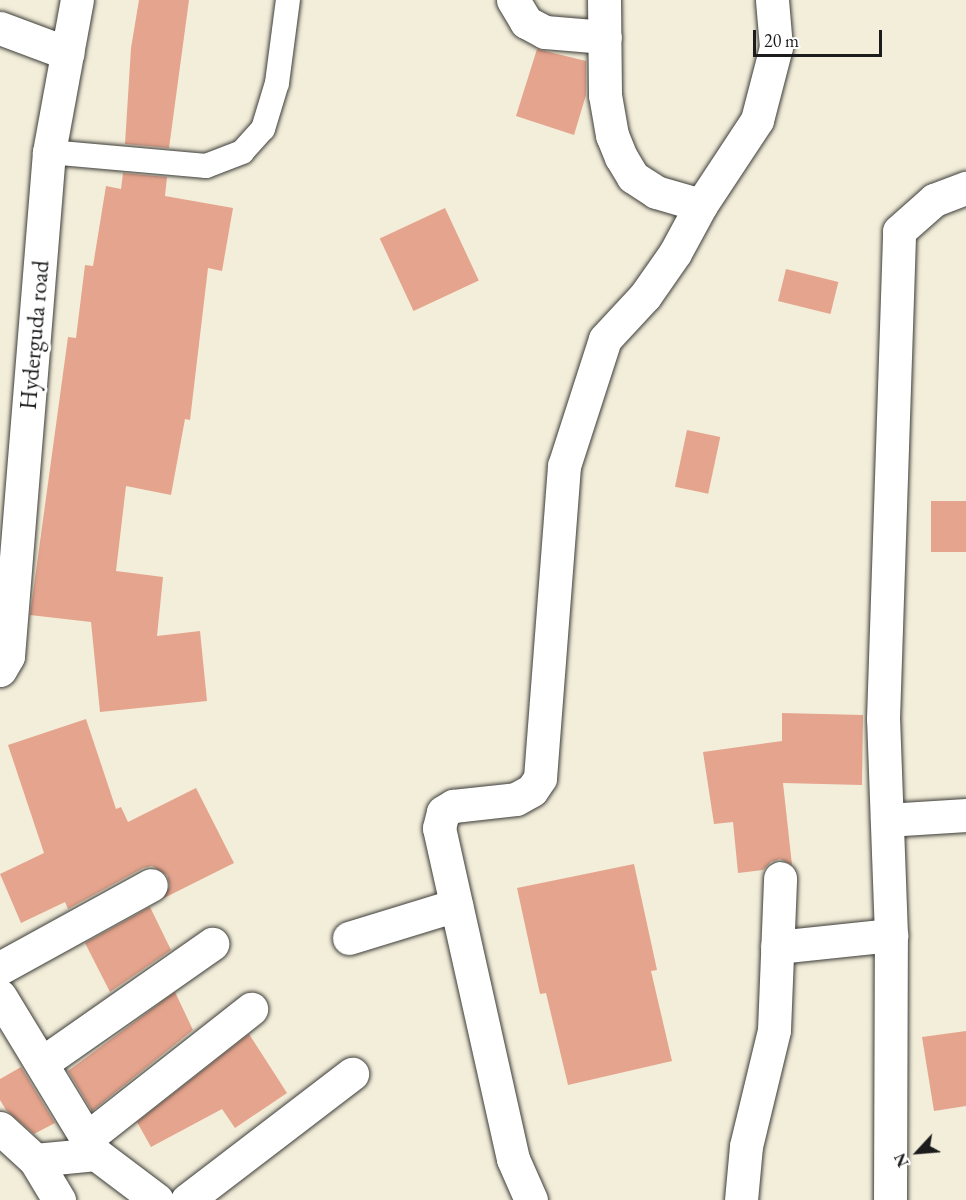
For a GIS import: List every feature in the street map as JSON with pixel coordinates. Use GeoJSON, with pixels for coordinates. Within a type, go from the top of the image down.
{"type":"FeatureCollection","features":[{"type":"Feature","properties":{"kind":"street","name":"Hyderguda road"},"geometry":{"type":"LineString","coordinates":[[0,670],[9,656],[49,152],[77,0]]}},
{"type":"Feature","properties":{"kind":"street"},"geometry":{"type":"LineString","coordinates":[[513,0],[526,22],[544,32],[605,37]]}},
{"type":"Feature","properties":{"kind":"street"},"geometry":{"type":"LineString","coordinates":[[604,0],[605,95],[612,135],[621,157],[633,177],[656,192],[701,205]]}},
{"type":"Feature","properties":{"kind":"street"},"geometry":{"type":"LineString","coordinates":[[531,1200],[513,1159],[439,828],[443,812],[453,806],[516,799],[532,790],[540,778],[564,466],[605,339],[645,297],[675,253],[701,205],[757,120],[776,47],[772,0]]}},
{"type":"Feature","properties":{"kind":"street"},"geometry":{"type":"LineString","coordinates":[[0,28],[68,54]]}},
{"type":"Feature","properties":{"kind":"street"},"geometry":{"type":"LineString","coordinates":[[890,1200],[891,935],[883,719],[899,231],[934,200],[966,188]]}},
{"type":"Feature","properties":{"kind":"street"},"geometry":{"type":"LineString","coordinates":[[887,820],[966,815]]}},
{"type":"Feature","properties":{"kind":"street"},"geometry":{"type":"LineString","coordinates":[[741,1200],[746,1146],[774,1030],[780,878]]}},
{"type":"Feature","properties":{"kind":"street"},"geometry":{"type":"LineString","coordinates":[[0,968],[151,885]]}},
{"type":"Feature","properties":{"kind":"street"},"geometry":{"type":"LineString","coordinates":[[349,938],[456,906]]}},
{"type":"Feature","properties":{"kind":"street"},"geometry":{"type":"LineString","coordinates":[[777,946],[891,935]]}},
{"type":"Feature","properties":{"kind":"street"},"geometry":{"type":"LineString","coordinates":[[42,1063],[212,944]]}},
{"type":"Feature","properties":{"kind":"street"},"geometry":{"type":"LineString","coordinates":[[0,996],[91,1146],[157,1200]]}},
{"type":"Feature","properties":{"kind":"street"},"geometry":{"type":"LineString","coordinates":[[35,1160],[91,1146],[251,1010]]}},
{"type":"Feature","properties":{"kind":"street"},"geometry":{"type":"LineString","coordinates":[[187,1200],[352,1074]]}},
{"type":"Feature","properties":{"kind":"street"},"geometry":{"type":"LineString","coordinates":[[0,1128],[35,1160],[59,1200]]}},
{"type":"Feature","properties":{"kind":"lane"},"geometry":{"type":"LineString","coordinates":[[49,152],[206,166],[242,152],[263,129],[278,83],[288,0]]}},
{"type":"Feature","properties":{"kind":"building"},"geometry":{"type":"Polygon","coordinates":[[[139,0],[189,0],[169,148],[125,144],[131,48],[139,0]]]}},
{"type":"Feature","properties":{"kind":"building"},"geometry":{"type":"Polygon","coordinates":[[[537,49],[586,61],[586,95],[574,135],[516,116],[537,49]]]}},
{"type":"Feature","properties":{"kind":"building"},"geometry":{"type":"Polygon","coordinates":[[[123,173],[167,177],[165,196],[233,208],[222,271],[208,268],[190,420],[185,419],[171,495],[126,486],[116,571],[163,577],[157,636],[200,631],[207,701],[100,712],[91,622],[30,615],[68,337],[76,338],[85,265],[93,266],[106,186],[121,189],[123,173]]]}},
{"type":"Feature","properties":{"kind":"building"},"geometry":{"type":"Polygon","coordinates":[[[445,208],[479,281],[414,311],[380,238],[445,208]]]}},
{"type":"Feature","properties":{"kind":"building"},"geometry":{"type":"Polygon","coordinates":[[[786,269],[838,282],[830,314],[778,301],[786,269]]]}},
{"type":"Feature","properties":{"kind":"building"},"geometry":{"type":"Polygon","coordinates":[[[687,430],[720,437],[708,494],[675,487],[687,430]]]}},
{"type":"Feature","properties":{"kind":"building"},"geometry":{"type":"Polygon","coordinates":[[[931,501],[966,501],[966,552],[931,552],[931,501]]]}},
{"type":"Feature","properties":{"kind":"building"},"geometry":{"type":"Polygon","coordinates":[[[782,713],[863,715],[862,785],[783,783],[792,865],[780,859],[771,862],[763,870],[738,873],[733,822],[714,824],[703,752],[782,741],[782,713]]]}},
{"type":"Feature","properties":{"kind":"building"},"geometry":{"type":"Polygon","coordinates":[[[86,719],[116,809],[121,807],[128,822],[196,788],[234,863],[162,899],[170,886],[167,875],[152,866],[143,868],[68,909],[65,902],[21,923],[0,874],[44,853],[8,745],[86,719]]]}},
{"type":"Feature","properties":{"kind":"building"},"geometry":{"type":"Polygon","coordinates":[[[634,864],[657,970],[651,971],[672,1061],[568,1085],[546,993],[540,994],[517,888],[634,864]]]}},
{"type":"Feature","properties":{"kind":"building"},"geometry":{"type":"Polygon","coordinates":[[[150,907],[171,950],[110,992],[85,943],[150,907]]]}},
{"type":"Feature","properties":{"kind":"building"},"geometry":{"type":"Polygon","coordinates":[[[175,992],[193,1030],[92,1111],[68,1071],[175,992]]]}},
{"type":"Feature","properties":{"kind":"building"},"geometry":{"type":"Polygon","coordinates":[[[966,1031],[966,1106],[934,1111],[922,1037],[966,1031]]]}},
{"type":"Feature","properties":{"kind":"building"},"geometry":{"type":"Polygon","coordinates":[[[249,1034],[287,1093],[235,1128],[222,1109],[151,1147],[137,1122],[249,1034]]]}},
{"type":"Feature","properties":{"kind":"building"},"geometry":{"type":"Polygon","coordinates":[[[21,1067],[55,1123],[34,1134],[6,1110],[0,1100],[0,1079],[21,1067]]]}}]}
